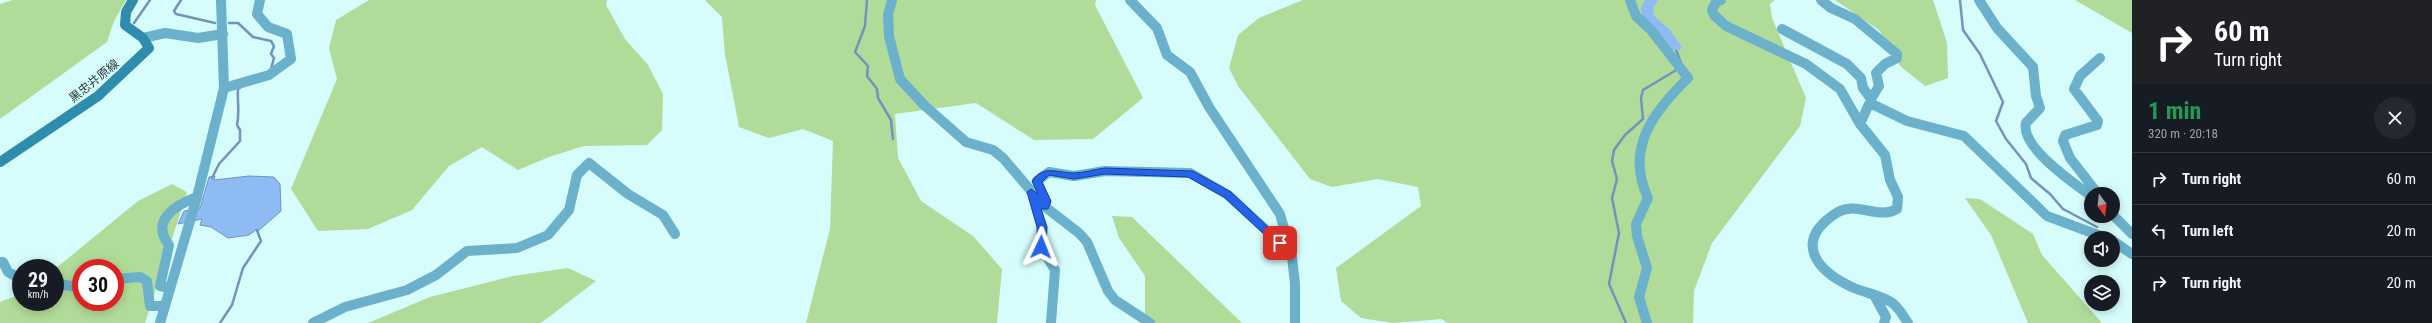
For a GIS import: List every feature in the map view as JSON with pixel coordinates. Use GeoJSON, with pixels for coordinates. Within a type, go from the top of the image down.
{"type":"FeatureCollection","features":[{"type":"Feature","properties":{"kind":"main road"},"geometry":{"type":"LineString","coordinates":[[133,0],[126,12],[125,24],[143,38]]}},
{"type":"Feature","properties":{"kind":"main road","name":"黒忠井原線"},"geometry":{"type":"LineString","coordinates":[[0,162],[97,97],[136,63],[149,48],[143,38]]}},
{"type":"Feature","properties":{"kind":"street"},"geometry":{"type":"LineString","coordinates":[[160,323],[197,197],[224,88],[221,0]]}},
{"type":"Feature","properties":{"kind":"street"},"geometry":{"type":"LineString","coordinates":[[224,88],[257,80],[280,71],[291,59],[287,34],[268,27],[257,14],[260,0]]}},
{"type":"Feature","properties":{"kind":"street"},"geometry":{"type":"LineString","coordinates":[[892,0],[888,25],[900,78],[924,105],[966,142],[993,150],[1003,158],[1044,206],[1079,233],[1087,242],[1108,291],[1115,300],[1150,323]]}},
{"type":"Feature","properties":{"kind":"street"},"geometry":{"type":"LineString","coordinates":[[1130,0],[1157,28],[1167,55],[1182,63],[1194,76],[1208,107],[1234,142],[1282,217],[1291,253],[1296,291],[1295,323]]}},
{"type":"Feature","properties":{"kind":"street"},"geometry":{"type":"LineString","coordinates":[[1630,0],[1636,16],[1651,30],[1688,78],[1665,100],[1638,155],[1641,183],[1648,198],[1636,224],[1637,236],[1647,268],[1639,297],[1647,323]]}},
{"type":"Feature","properties":{"kind":"street"},"geometry":{"type":"LineString","coordinates":[[1721,0],[1716,2],[1712,10],[1719,20],[1738,32],[1792,56],[1821,74],[1840,89],[1860,124],[1885,155],[1898,205],[1891,214],[1882,215],[1853,208],[1839,212],[1814,234],[1812,243],[1818,262],[1829,274],[1846,284],[1874,295],[1897,307],[1908,323]]}},
{"type":"Feature","properties":{"kind":"street"},"geometry":{"type":"LineString","coordinates":[[1821,0],[1831,8],[1855,19],[1896,54],[1897,58],[1885,64],[1876,73],[1879,90],[1869,104],[1860,124]]}},
{"type":"Feature","properties":{"kind":"street"},"geometry":{"type":"LineString","coordinates":[[1979,0],[1997,28],[2033,67],[2036,96],[2040,108],[2038,113],[2027,121],[2025,133],[2028,140],[2042,156],[2084,190]]}},
{"type":"Feature","properties":{"kind":"street"},"geometry":{"type":"LineString","coordinates":[[1782,29],[1847,64],[1861,78],[1863,88],[1872,101],[1907,121],[1964,136],[2026,198],[2047,216],[2087,231]]}},
{"type":"Feature","properties":{"kind":"street"},"geometry":{"type":"LineString","coordinates":[[143,38],[162,33],[177,33],[196,38],[223,34]]}},
{"type":"Feature","properties":{"kind":"street"},"geometry":{"type":"LineString","coordinates":[[2093,187],[2070,158],[2063,140],[2065,135],[2071,132],[2097,125],[2098,121],[2074,89],[2074,84],[2080,75],[2096,64],[2100,58]]}},
{"type":"Feature","properties":{"kind":"street"},"geometry":{"type":"LineString","coordinates":[[313,323],[345,307],[407,290],[436,275],[468,251],[517,248],[548,235],[569,210],[577,175],[580,170],[590,163],[634,197],[661,212],[670,221],[675,234]]}},
{"type":"Feature","properties":{"kind":"street"},"geometry":{"type":"LineString","coordinates":[[1044,206],[1046,201],[1037,181],[1044,174],[1049,172],[1074,176],[1105,171],[1190,174],[1228,194],[1291,253]]}},
{"type":"Feature","properties":{"kind":"street"},"geometry":{"type":"LineString","coordinates":[[1031,192],[1042,227],[1041,247],[1055,270],[1051,323]]}},
{"type":"Feature","properties":{"kind":"street"},"geometry":{"type":"LineString","coordinates":[[170,288],[160,286],[169,245],[161,232],[162,225],[167,216],[178,207],[197,197]]}},
{"type":"Feature","properties":{"kind":"street"},"geometry":{"type":"LineString","coordinates":[[2120,220],[2132,234]]}},
{"type":"Feature","properties":{"kind":"street"},"geometry":{"type":"LineString","coordinates":[[2120,245],[2131,251]]}},
{"type":"Feature","properties":{"kind":"street"},"geometry":{"type":"LineString","coordinates":[[1,263],[8,272],[12,274]]}},
{"type":"Feature","properties":{"kind":"street"},"geometry":{"type":"LineString","coordinates":[[124,278],[140,277],[147,281],[150,306],[165,306]]}},
{"type":"Feature","properties":{"kind":"street"},"geometry":{"type":"LineString","coordinates":[[1874,295],[1886,317],[1884,323]]}},
{"type":"Feature","properties":{"kind":"green space"},"geometry":{"type":"Polygon","coordinates":[[[13,0],[126,0],[114,21],[107,42],[0,119],[0,4],[13,0]]]}},
{"type":"Feature","properties":{"kind":"green space"},"geometry":{"type":"Polygon","coordinates":[[[369,0],[607,0],[606,5],[625,39],[648,65],[663,94],[662,130],[647,145],[584,146],[549,157],[518,170],[482,147],[449,166],[412,210],[368,229],[318,231],[291,189],[337,79],[329,48],[336,20],[369,0]]]}},
{"type":"Feature","properties":{"kind":"green space"},"geometry":{"type":"Polygon","coordinates":[[[705,0],[1096,0],[1095,5],[1143,98],[1093,139],[1034,140],[976,103],[895,114],[898,158],[921,201],[973,236],[1002,269],[997,323],[806,323],[830,229],[833,141],[803,129],[769,138],[739,127],[725,54],[722,17],[705,0]]]}},
{"type":"Feature","properties":{"kind":"green space"},"geometry":{"type":"Polygon","coordinates":[[[1303,0],[1775,0],[1770,4],[1772,18],[1806,98],[1800,126],[1712,243],[1694,291],[1693,323],[1447,323],[1442,319],[1393,323],[1361,318],[1341,301],[1336,268],[1421,206],[1418,187],[1378,179],[1332,187],[1310,179],[1238,86],[1229,68],[1238,35],[1259,18],[1303,0]]]}},
{"type":"Feature","properties":{"kind":"green space"},"geometry":{"type":"Polygon","coordinates":[[[1835,0],[1933,0],[1947,43],[1948,78],[1925,86],[1900,66],[1879,30],[1835,0]]]}},
{"type":"Feature","properties":{"kind":"green space"},"geometry":{"type":"Polygon","coordinates":[[[2075,0],[2132,0],[2132,33],[2075,0]]]}},
{"type":"Feature","properties":{"kind":"green space"},"geometry":{"type":"Polygon","coordinates":[[[172,184],[187,192],[145,323],[0,323],[0,302],[12,297],[12,311],[64,311],[64,262],[138,201],[172,184]]]}},
{"type":"Feature","properties":{"kind":"green space"},"geometry":{"type":"Polygon","coordinates":[[[1965,198],[1980,199],[2033,234],[2042,255],[2084,303],[2084,311],[2091,311],[2102,323],[2028,323],[1991,235],[1965,198]]]}},
{"type":"Feature","properties":{"kind":"green space"},"geometry":{"type":"Polygon","coordinates":[[[1112,216],[1132,217],[1242,323],[1145,323],[1145,276],[1119,238],[1112,216]]]}},
{"type":"Feature","properties":{"kind":"green space"},"geometry":{"type":"Polygon","coordinates":[[[568,268],[596,281],[541,323],[368,323],[430,297],[513,276],[568,268]]]}},
{"type":"Feature","properties":{"kind":"water"},"geometry":{"type":"Polygon","coordinates":[[[215,176],[214,180],[249,176],[274,177],[280,184],[281,211],[257,232],[256,230],[249,235],[228,238],[211,227],[200,225],[202,219],[178,224],[184,211],[200,208],[209,177],[215,176]]]}},
{"type":"Feature","properties":{"kind":"waterway"},"geometry":{"type":"LineString","coordinates":[[134,23],[150,0]]}},
{"type":"Feature","properties":{"kind":"waterway"},"geometry":{"type":"LineString","coordinates":[[181,0],[174,11],[176,14],[215,23]]}},
{"type":"Feature","properties":{"kind":"waterway"},"geometry":{"type":"LineString","coordinates":[[867,0],[865,26],[855,52],[868,66],[867,76],[877,89],[878,98],[891,120],[893,139]]}},
{"type":"Feature","properties":{"kind":"waterway"},"geometry":{"type":"LineString","coordinates":[[1652,0],[1647,8],[1648,17],[1665,33],[1675,47]]}},
{"type":"Feature","properties":{"kind":"waterway"},"geometry":{"type":"LineString","coordinates":[[1960,0],[1963,30],[1980,54],[2003,102],[1996,121],[2006,139],[2026,164],[2031,178],[2050,194],[2063,209],[2097,227]]}},
{"type":"Feature","properties":{"kind":"waterway"},"geometry":{"type":"LineString","coordinates":[[229,23],[238,23],[253,37],[271,41],[274,46],[271,54],[274,58],[271,69]]}},
{"type":"Feature","properties":{"kind":"waterway"},"geometry":{"type":"LineString","coordinates":[[1675,47],[1681,63]]}},
{"type":"Feature","properties":{"kind":"waterway"},"geometry":{"type":"LineString","coordinates":[[1626,323],[1609,284],[1619,233],[1612,198],[1617,179],[1612,161],[1614,150],[1625,135],[1643,119],[1641,98],[1643,90],[1678,69]]}},
{"type":"Feature","properties":{"kind":"waterway"},"geometry":{"type":"LineString","coordinates":[[212,178],[219,164],[240,141],[240,130],[237,125],[238,89],[240,88]]}},
{"type":"Feature","properties":{"kind":"waterway"},"geometry":{"type":"LineString","coordinates":[[220,323],[232,305],[243,268],[261,241],[257,230]]}},
{"type":"Feature","properties":{"kind":"route"},"geometry":{"type":"LineString","coordinates":[[1041,247],[1042,227],[1031,192],[1044,206],[1046,201],[1041,193],[1037,181],[1044,174],[1049,172],[1074,176],[1105,171],[1177,172],[1190,174],[1206,181],[1228,194],[1280,243]]}}]}
